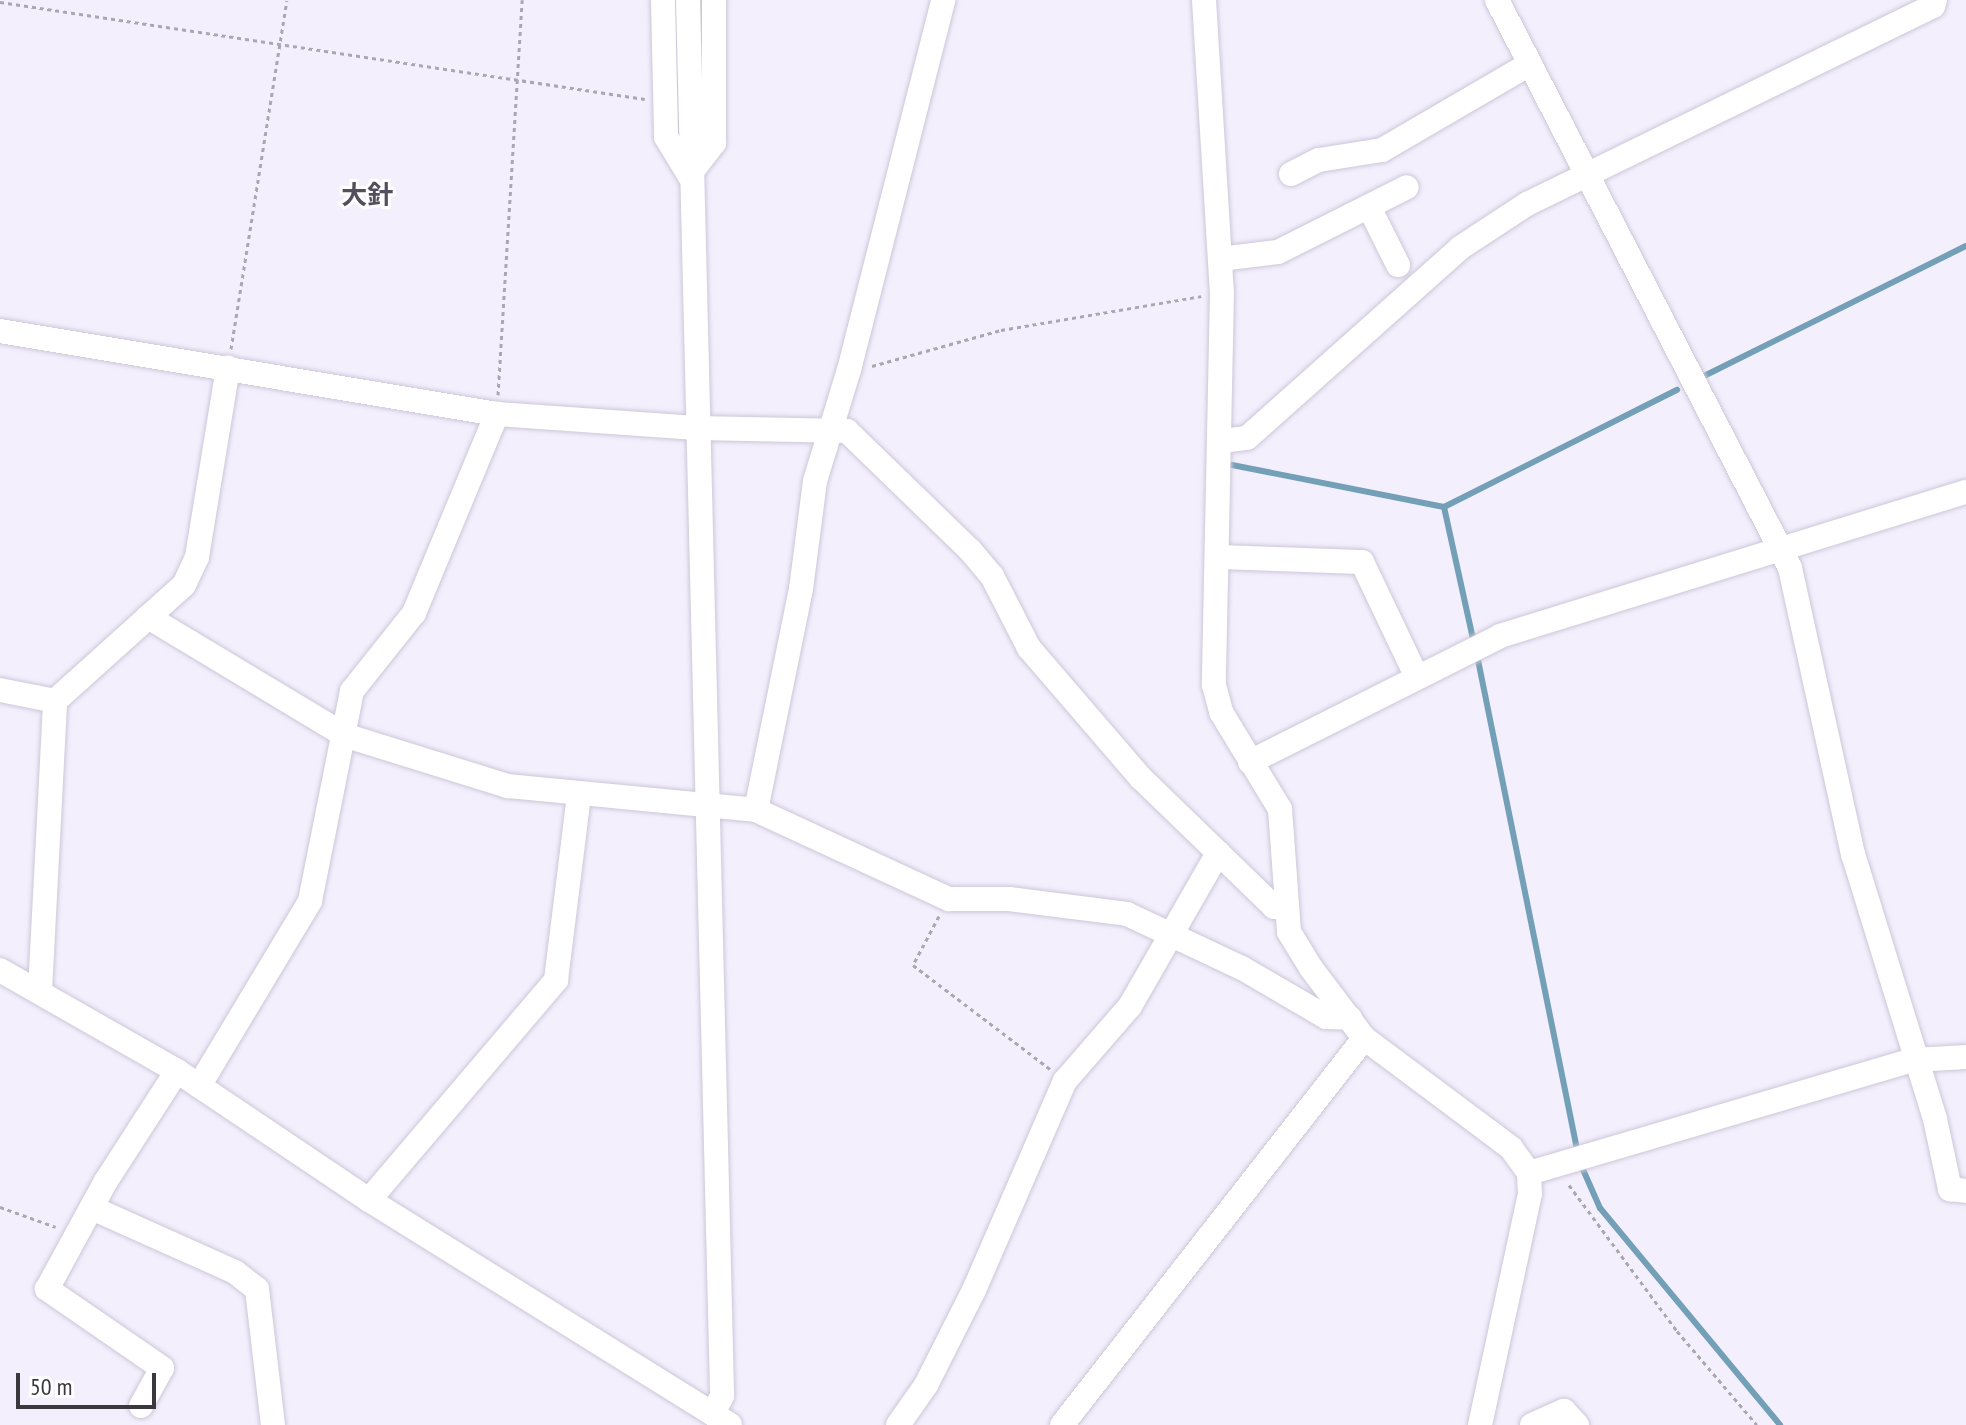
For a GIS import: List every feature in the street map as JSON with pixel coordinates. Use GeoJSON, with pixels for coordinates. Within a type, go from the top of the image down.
{"type":"FeatureCollection","features":[{"type":"Feature","properties":{"kind":"street"},"geometry":{"type":"LineString","coordinates":[[663,0],[666,137],[689,175]]}},
{"type":"Feature","properties":{"kind":"street"},"geometry":{"type":"LineString","coordinates":[[688,0],[689,175],[722,1419]]}},
{"type":"Feature","properties":{"kind":"street"},"geometry":{"type":"LineString","coordinates":[[689,175],[714,143],[714,0]]}},
{"type":"Feature","properties":{"kind":"street"},"geometry":{"type":"LineString","coordinates":[[756,810],[801,589],[815,481],[849,370],[943,0]]}},
{"type":"Feature","properties":{"kind":"street"},"geometry":{"type":"LineString","coordinates":[[1204,0],[1222,292],[1222,441],[1214,685],[1221,712],[1280,809],[1285,833],[1285,907],[1289,932],[1357,1028],[1511,1148],[1529,1173],[1530,1194],[1480,1425]]}},
{"type":"Feature","properties":{"kind":"street"},"geometry":{"type":"LineString","coordinates":[[1497,0],[1777,550],[1790,568],[1853,854],[1914,1060],[1935,1119],[1950,1189],[1966,1191]]}},
{"type":"Feature","properties":{"kind":"street"},"geometry":{"type":"LineString","coordinates":[[1222,441],[1247,438],[1460,248],[1527,204],[1933,6],[1935,0]]}},
{"type":"Feature","properties":{"kind":"street"},"geometry":{"type":"LineString","coordinates":[[1291,174],[1319,160],[1382,150],[1530,64]]}},
{"type":"Feature","properties":{"kind":"street"},"geometry":{"type":"LineString","coordinates":[[1220,259],[1278,252],[1407,187]]}},
{"type":"Feature","properties":{"kind":"street"},"geometry":{"type":"LineString","coordinates":[[1369,207],[1398,265]]}},
{"type":"Feature","properties":{"kind":"street"},"geometry":{"type":"LineString","coordinates":[[0,331],[497,414],[697,428],[847,431],[970,550],[992,576],[1029,648],[1141,778],[1274,907],[1285,907]]}},
{"type":"Feature","properties":{"kind":"street"},"geometry":{"type":"LineString","coordinates":[[40,991],[55,701],[184,585],[197,557],[228,368]]}},
{"type":"Feature","properties":{"kind":"street"},"geometry":{"type":"LineString","coordinates":[[199,1086],[310,901],[352,691],[414,613],[497,414]]}},
{"type":"Feature","properties":{"kind":"street"},"geometry":{"type":"LineString","coordinates":[[1250,762],[1416,675],[1487,642],[1966,492]]}},
{"type":"Feature","properties":{"kind":"street"},"geometry":{"type":"LineString","coordinates":[[1218,557],[1362,562],[1416,675]]}},
{"type":"Feature","properties":{"kind":"street"},"geometry":{"type":"LineString","coordinates":[[148,617],[344,735],[508,786],[579,796],[756,810],[949,899],[1009,899],[1127,914],[1326,1017],[1357,1028]]}},
{"type":"Feature","properties":{"kind":"street"},"geometry":{"type":"LineString","coordinates":[[0,690],[55,701]]}},
{"type":"Feature","properties":{"kind":"street"},"geometry":{"type":"LineString","coordinates":[[369,1200],[556,980],[579,796]]}},
{"type":"Feature","properties":{"kind":"street"},"geometry":{"type":"LineString","coordinates":[[898,1425],[926,1385],[974,1290],[1065,1081],[1130,1006],[1218,853]]}},
{"type":"Feature","properties":{"kind":"street"},"geometry":{"type":"LineString","coordinates":[[0,970],[177,1071],[369,1200],[722,1419]]}},
{"type":"Feature","properties":{"kind":"street"},"geometry":{"type":"LineString","coordinates":[[1062,1425],[1357,1028]]}},
{"type":"Feature","properties":{"kind":"street"},"geometry":{"type":"LineString","coordinates":[[1529,1173],[1914,1060],[1966,1057]]}},
{"type":"Feature","properties":{"kind":"street"},"geometry":{"type":"LineString","coordinates":[[141,1406],[162,1368],[47,1289],[75,1234],[177,1071]]}},
{"type":"Feature","properties":{"kind":"street"},"geometry":{"type":"LineString","coordinates":[[92,1208],[235,1272],[257,1289],[273,1425]]}},
{"type":"Feature","properties":{"kind":"street"},"geometry":{"type":"LineString","coordinates":[[1532,1425],[1564,1411],[1577,1425]]}},
{"type":"Feature","properties":{"kind":"path"},"geometry":{"type":"LineString","coordinates":[[228,368],[287,0]]}},
{"type":"Feature","properties":{"kind":"path"},"geometry":{"type":"LineString","coordinates":[[497,414],[522,0]]}},
{"type":"Feature","properties":{"kind":"path"},"geometry":{"type":"LineString","coordinates":[[0,2],[665,102]]}},
{"type":"Feature","properties":{"kind":"path"},"geometry":{"type":"LineString","coordinates":[[849,370],[1001,330],[1222,292]]}},
{"type":"Feature","properties":{"kind":"path"},"geometry":{"type":"LineString","coordinates":[[949,899],[913,965],[1065,1081]]}},
{"type":"Feature","properties":{"kind":"path"},"geometry":{"type":"LineString","coordinates":[[1555,1165],[1677,1331],[1757,1425]]}},
{"type":"Feature","properties":{"kind":"path"},"geometry":{"type":"LineString","coordinates":[[0,1207],[75,1234]]}},
{"type":"Feature","properties":{"kind":"waterway"},"geometry":{"type":"LineString","coordinates":[[1706,375],[1966,246]]}},
{"type":"Feature","properties":{"kind":"waterway"},"geometry":{"type":"LineString","coordinates":[[1232,465],[1444,507],[1677,390]]}},
{"type":"Feature","properties":{"kind":"waterway"},"geometry":{"type":"LineString","coordinates":[[1444,507],[1474,644]]}},
{"type":"Feature","properties":{"kind":"waterway"},"geometry":{"type":"LineString","coordinates":[[1477,655],[1578,1154]]}},
{"type":"Feature","properties":{"kind":"waterway"},"geometry":{"type":"LineString","coordinates":[[1581,1165],[1600,1208],[1780,1425]]}},
{"type":"Feature","properties":{"kind":"district","name":"大針"},"geometry":{"type":"Point","coordinates":[367,195]}}]}
